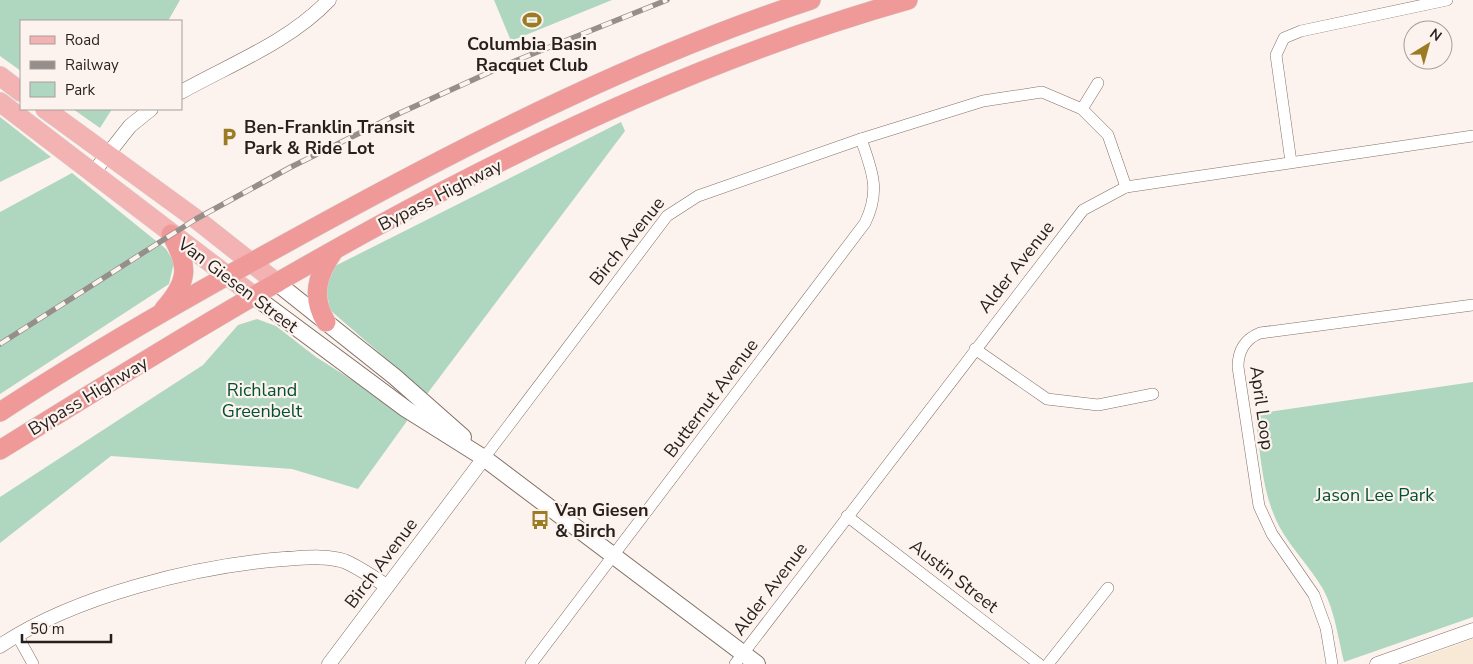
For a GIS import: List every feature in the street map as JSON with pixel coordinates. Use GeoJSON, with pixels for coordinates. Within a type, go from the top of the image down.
{"type":"FeatureCollection","features":[{"type":"Feature","properties":{"kind":"highway","name":"Bypass Highway"},"geometry":{"type":"LineString","coordinates":[[0,412],[227,276],[402,180],[562,100],[707,38],[811,0]]}},
{"type":"Feature","properties":{"kind":"highway","name":"Bypass Highway"},"geometry":{"type":"LineString","coordinates":[[0,450],[254,296],[335,250],[505,161],[661,88],[808,30],[908,0]]}},
{"type":"Feature","properties":{"kind":"highway"},"geometry":{"type":"LineString","coordinates":[[157,317],[180,289],[184,274],[183,261],[171,234]]}},
{"type":"Feature","properties":{"kind":"highway"},"geometry":{"type":"LineString","coordinates":[[326,322],[317,301],[317,282],[335,250]]}},
{"type":"Feature","properties":{"kind":"main road"},"geometry":{"type":"LineString","coordinates":[[0,76],[20,91]]}},
{"type":"Feature","properties":{"kind":"main road","name":"Van Giesen Street"},"geometry":{"type":"LineString","coordinates":[[0,102],[171,234],[406,409],[484,458],[613,556],[739,658],[757,664]]}},
{"type":"Feature","properties":{"kind":"main road","name":"Van Giesen Street"},"geometry":{"type":"LineString","coordinates":[[46,110],[252,262],[418,397],[484,458]]}},
{"type":"Feature","properties":{"kind":"street"},"geometry":{"type":"LineString","coordinates":[[182,91],[289,34],[317,13],[329,0]]}},
{"type":"Feature","properties":{"kind":"street"},"geometry":{"type":"LineString","coordinates":[[1290,162],[1276,54],[1284,38],[1301,31],[1447,0]]}},
{"type":"Feature","properties":{"kind":"street"},"geometry":{"type":"LineString","coordinates":[[1082,109],[1098,83]]}},
{"type":"Feature","properties":{"kind":"street","name":"Birch Avenue"},"geometry":{"type":"LineString","coordinates":[[328,664],[667,216],[698,196],[861,139],[983,101],[1042,92],[1082,109],[1108,135],[1126,187]]}},
{"type":"Feature","properties":{"kind":"street"},"geometry":{"type":"LineString","coordinates":[[93,173],[130,126],[151,110]]}},
{"type":"Feature","properties":{"kind":"street","name":"Alder Avenue"},"geometry":{"type":"LineString","coordinates":[[739,658],[1083,210],[1126,187],[1473,136]]}},
{"type":"Feature","properties":{"kind":"street","name":"Butternut Avenue"},"geometry":{"type":"LineString","coordinates":[[531,664],[865,223],[873,206],[874,178],[861,139]]}},
{"type":"Feature","properties":{"kind":"street","name":"April Loop"},"geometry":{"type":"LineString","coordinates":[[1332,664],[1326,628],[1314,595],[1272,534],[1259,506],[1238,367],[1242,348],[1250,338],[1260,333],[1473,304]]}},
{"type":"Feature","properties":{"kind":"street"},"geometry":{"type":"LineString","coordinates":[[975,349],[1047,399],[1098,405],[1153,394]]}},
{"type":"Feature","properties":{"kind":"street","name":"Austin Street"},"geometry":{"type":"LineString","coordinates":[[847,516],[1039,664]]}},
{"type":"Feature","properties":{"kind":"street"},"geometry":{"type":"LineString","coordinates":[[0,646],[17,635],[80,606],[151,582],[259,561],[311,557],[343,561],[387,586]]}},
{"type":"Feature","properties":{"kind":"street"},"geometry":{"type":"LineString","coordinates":[[1048,664],[1108,588]]}},
{"type":"Feature","properties":{"kind":"street"},"geometry":{"type":"LineString","coordinates":[[1377,664],[1473,630]]}},
{"type":"Feature","properties":{"kind":"street"},"geometry":{"type":"LineString","coordinates":[[17,635],[33,664]]}},
{"type":"Feature","properties":{"kind":"shaded area"},"geometry":{"type":"Polygon","coordinates":[[[1473,639],[1473,664],[1403,664],[1465,642],[1473,639]]]}},
{"type":"Feature","properties":{"kind":"green space"},"geometry":{"type":"Polygon","coordinates":[[[0,0],[180,0],[169,20],[20,20],[20,70],[0,56],[0,0]]]}},
{"type":"Feature","properties":{"kind":"green space","name":"Columbia Basin Racquet Club"},"geometry":{"type":"Polygon","coordinates":[[[494,0],[612,0],[511,41],[494,0]]]}},
{"type":"Feature","properties":{"kind":"green space"},"geometry":{"type":"Polygon","coordinates":[[[74,110],[111,110],[100,128],[74,110]]]}},
{"type":"Feature","properties":{"kind":"green space"},"geometry":{"type":"Polygon","coordinates":[[[0,117],[51,157],[0,182],[0,117]]]}},
{"type":"Feature","properties":{"kind":"green space"},"geometry":{"type":"Polygon","coordinates":[[[621,122],[625,131],[427,394],[330,310],[326,288],[335,266],[621,122]]]}},
{"type":"Feature","properties":{"kind":"green space"},"geometry":{"type":"Polygon","coordinates":[[[72,173],[166,249],[174,262],[169,284],[0,394],[0,212],[72,173]]]}},
{"type":"Feature","properties":{"kind":"green space","name":"Richland Greenbelt"},"geometry":{"type":"Polygon","coordinates":[[[257,319],[276,326],[316,357],[407,415],[407,421],[358,489],[292,469],[111,456],[0,543],[0,497],[203,365],[238,325],[257,319]]]}},
{"type":"Feature","properties":{"kind":"green space","name":"Jason Lee Park"},"geometry":{"type":"Polygon","coordinates":[[[1473,382],[1473,617],[1344,662],[1327,597],[1284,535],[1274,515],[1266,491],[1255,414],[1473,382]]]}},
{"type":"Feature","properties":{"kind":"railway"},"geometry":{"type":"LineString","coordinates":[[0,344],[196,219],[291,167],[400,113],[510,63],[667,0]]}},
{"type":"Feature","properties":{"kind":"place","name":"Columbia Basin Racquet Club"},"geometry":{"type":"Point","coordinates":[532,20]}},
{"type":"Feature","properties":{"kind":"place","name":"Ben-Franklin Transit Park & Ride Lot"},"geometry":{"type":"Point","coordinates":[229,137]}},
{"type":"Feature","properties":{"kind":"place","name":"Van Giesen & Birch"},"geometry":{"type":"Point","coordinates":[540,520]}}]}
